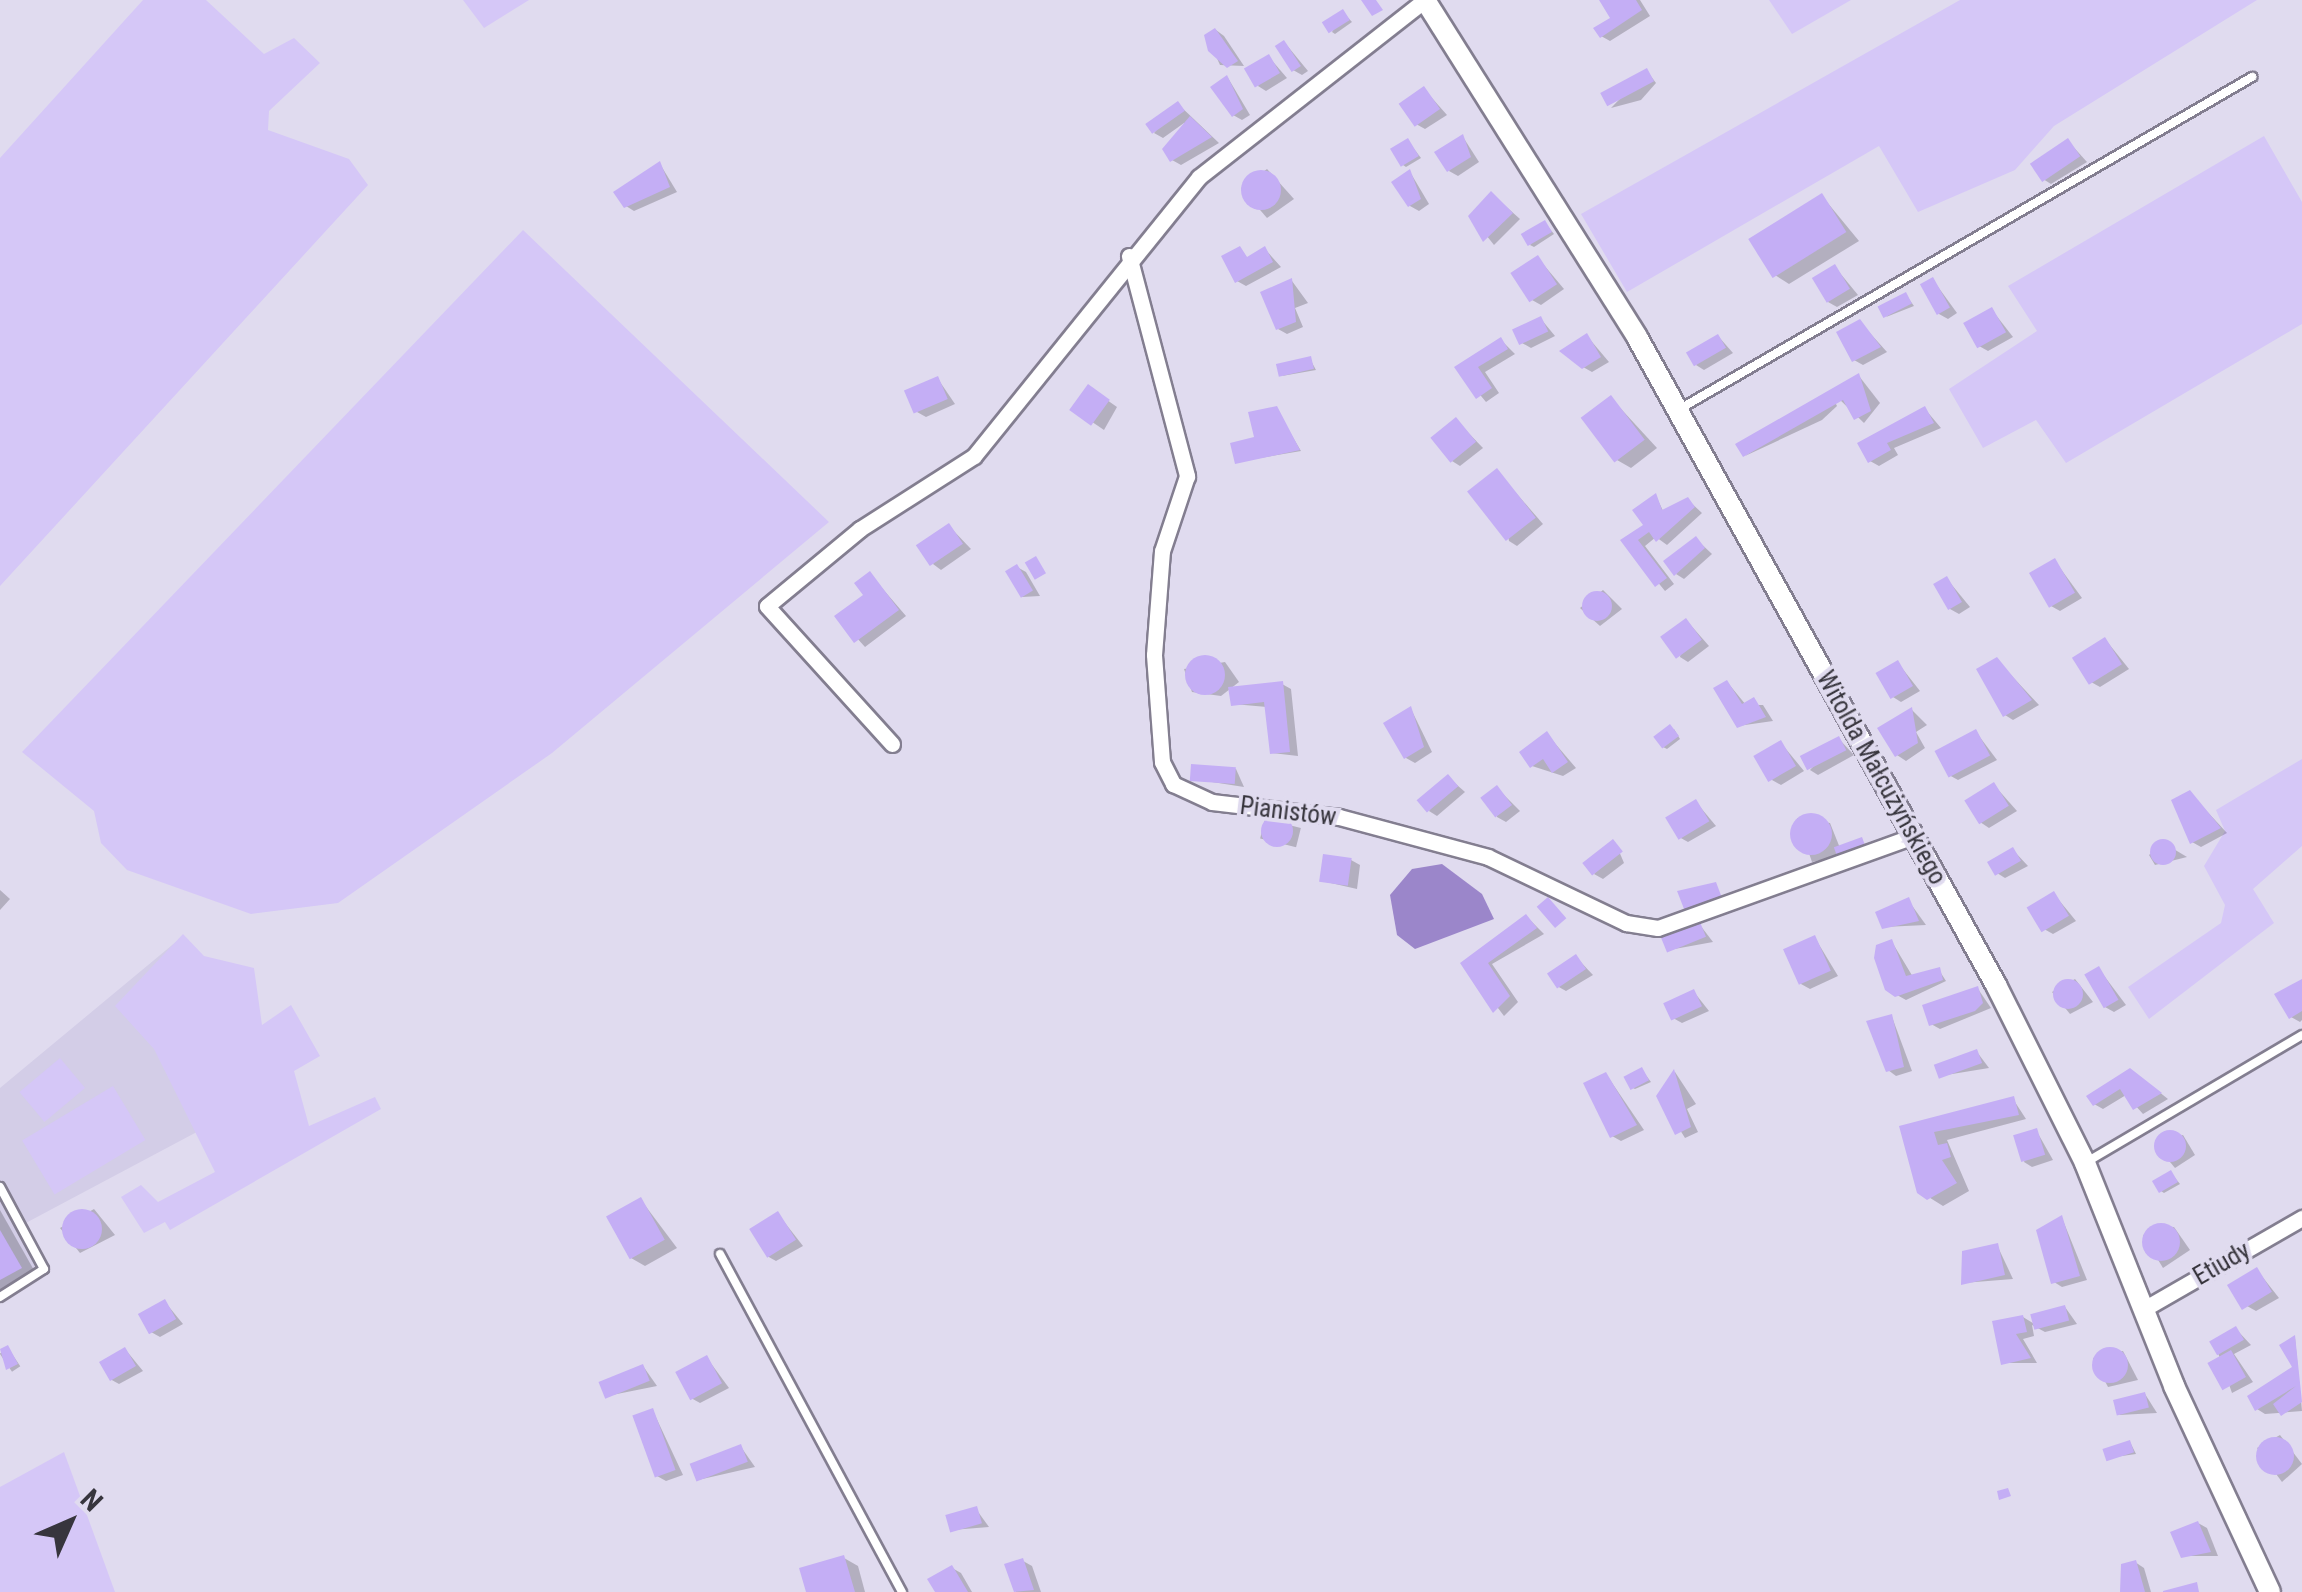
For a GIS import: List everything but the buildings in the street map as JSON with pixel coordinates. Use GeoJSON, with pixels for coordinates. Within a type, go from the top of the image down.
{"type":"FeatureCollection","features":[{"type":"Feature","properties":{"kind":"street"},"geometry":{"type":"LineString","coordinates":[[892,744],[767,606],[860,529],[919,498],[1008,422],[1129,256],[1199,177],[1425,0]]}},
{"type":"Feature","properties":{"kind":"street","name":"Witolda Małcużyńskiego"},"geometry":{"type":"LineString","coordinates":[[1425,0],[1678,410],[1914,836],[2085,1163],[2142,1310],[2270,1592]]}},
{"type":"Feature","properties":{"kind":"street","name":"Pianistów"},"geometry":{"type":"LineString","coordinates":[[1129,256],[1187,476],[1162,550],[1154,655],[1162,762],[1174,784],[1212,802],[1339,817],[1488,857],[1626,922],[1658,928],[1914,836]]}},
{"type":"Feature","properties":{"kind":"street","name":"Etiudy"},"geometry":{"type":"LineString","coordinates":[[2142,1310],[2302,1218]]}},
{"type":"Feature","properties":{"kind":"lane"},"geometry":{"type":"LineString","coordinates":[[1678,410],[2252,76]]}},
{"type":"Feature","properties":{"kind":"lane"},"geometry":{"type":"LineString","coordinates":[[2085,1163],[2302,1035]]}},
{"type":"Feature","properties":{"kind":"lane"},"geometry":{"type":"LineString","coordinates":[[0,1187],[44,1270],[0,1297]]}},
{"type":"Feature","properties":{"kind":"lane"},"geometry":{"type":"LineString","coordinates":[[720,1254],[902,1592]]}},
{"type":"Feature","properties":{"kind":"shaded area"},"geometry":{"type":"Polygon","coordinates":[[[143,0],[206,0],[264,54],[294,38],[320,63],[269,111],[268,130],[349,159],[368,185],[0,586],[0,158],[143,0]]]}},
{"type":"Feature","properties":{"kind":"shaded area"},"geometry":{"type":"Polygon","coordinates":[[[463,0],[529,0],[484,28],[463,0]]]}},
{"type":"Feature","properties":{"kind":"shaded area"},"geometry":{"type":"Polygon","coordinates":[[[1769,0],[1851,0],[1792,34],[1769,0]]]}},
{"type":"Feature","properties":{"kind":"shaded area"},"geometry":{"type":"Polygon","coordinates":[[[1960,0],[2257,0],[2054,126],[2015,170],[1918,212],[1879,146],[1627,292],[1581,214],[1960,0]]]}},
{"type":"Feature","properties":{"kind":"shaded area"},"geometry":{"type":"Polygon","coordinates":[[[2264,136],[2302,202],[2302,324],[2066,463],[2036,420],[1983,448],[1949,389],[2037,331],[2008,286],[2264,136]]]}},
{"type":"Feature","properties":{"kind":"shaded area"},"geometry":{"type":"Polygon","coordinates":[[[523,230],[829,522],[552,753],[338,903],[251,914],[127,870],[101,843],[94,811],[22,752],[523,230]]]}},
{"type":"Feature","properties":{"kind":"shaded area"},"geometry":{"type":"Polygon","coordinates":[[[2302,759],[2302,846],[2253,889],[2274,923],[2149,1019],[2128,987],[2221,923],[2225,905],[2204,866],[2225,831],[2216,810],[2302,759]]]}},
{"type":"Feature","properties":{"kind":"shaded area"},"geometry":{"type":"Polygon","coordinates":[[[1442,864],[1482,894],[1494,919],[1415,949],[1397,935],[1390,895],[1412,869],[1442,864]]]}},
{"type":"Feature","properties":{"kind":"shaded area"},"geometry":{"type":"Polygon","coordinates":[[[183,934],[204,956],[254,968],[262,1025],[291,1005],[320,1056],[294,1071],[309,1126],[375,1097],[381,1109],[170,1230],[165,1222],[144,1233],[121,1197],[141,1185],[158,1202],[215,1172],[154,1049],[115,1006],[183,934]]]}},
{"type":"Feature","properties":{"kind":"shaded area"},"geometry":{"type":"Polygon","coordinates":[[[177,941],[268,1094],[22,1225],[38,1257],[33,1273],[0,1291],[0,1088],[177,941]]]}},
{"type":"Feature","properties":{"kind":"shaded area"},"geometry":{"type":"Polygon","coordinates":[[[60,1058],[85,1088],[44,1122],[19,1092],[60,1058]]]}},
{"type":"Feature","properties":{"kind":"shaded area"},"geometry":{"type":"Polygon","coordinates":[[[113,1086],[145,1140],[55,1195],[22,1141],[113,1086]]]}},
{"type":"Feature","properties":{"kind":"shaded area"},"geometry":{"type":"Polygon","coordinates":[[[64,1452],[115,1592],[0,1592],[0,1487],[64,1452]]]}}]}
